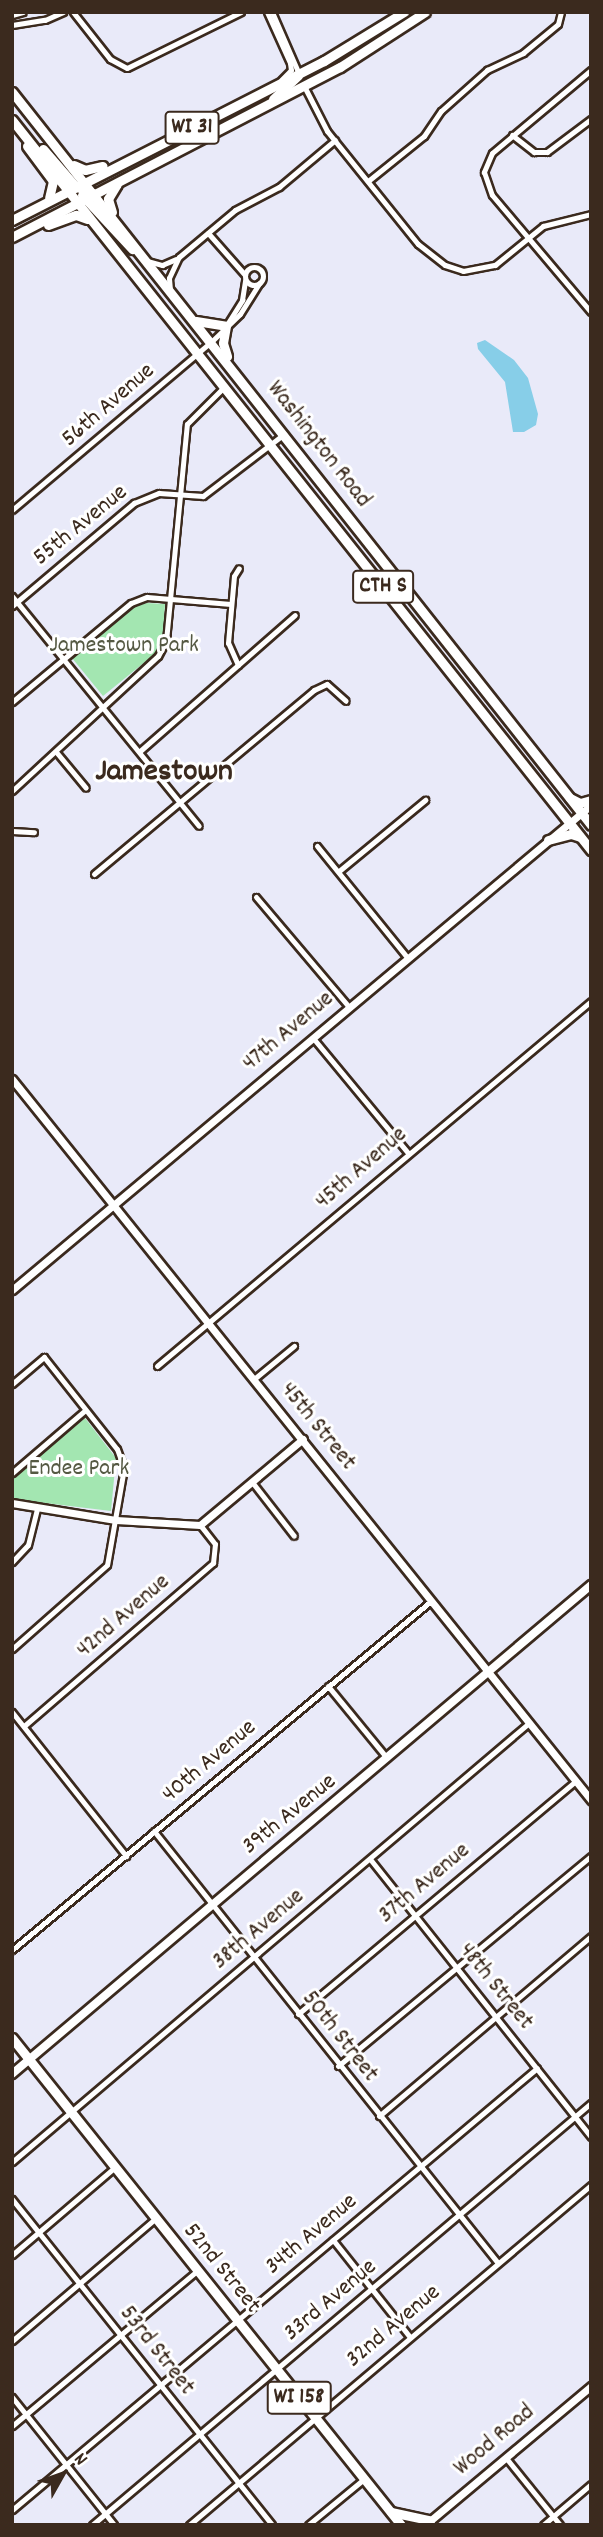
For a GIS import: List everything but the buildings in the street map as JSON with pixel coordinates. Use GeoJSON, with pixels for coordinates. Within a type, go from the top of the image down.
{"type":"FeatureCollection","features":[{"type":"Feature","properties":{"kind":"main road","name":"WI 31"},"geometry":{"type":"LineString","coordinates":[[12,220],[324,61],[404,12]]}},
{"type":"Feature","properties":{"kind":"main road","name":"WI 31"},"geometry":{"type":"LineString","coordinates":[[12,237],[304,86],[425,12]]}},
{"type":"Feature","properties":{"kind":"main road"},"geometry":{"type":"LineString","coordinates":[[304,86],[304,79],[324,61]]}},
{"type":"Feature","properties":{"kind":"main road"},"geometry":{"type":"LineString","coordinates":[[272,103],[299,74]]}},
{"type":"Feature","properties":{"kind":"main road","name":"Washington Road"},"geometry":{"type":"LineString","coordinates":[[12,92],[67,158],[76,186],[135,245],[591,825]]}},
{"type":"Feature","properties":{"kind":"main road"},"geometry":{"type":"LineString","coordinates":[[12,119],[76,186]]}},
{"type":"Feature","properties":{"kind":"main road"},"geometry":{"type":"LineString","coordinates":[[12,129],[53,181],[55,189],[45,202]]}},
{"type":"Feature","properties":{"kind":"main road"},"geometry":{"type":"LineString","coordinates":[[67,158],[81,170],[92,170],[139,148],[160,144]]}},
{"type":"Feature","properties":{"kind":"main road"},"geometry":{"type":"LineString","coordinates":[[118,182],[108,203],[135,245]]}},
{"type":"Feature","properties":{"kind":"main road","name":"Washington Road"},"geometry":{"type":"LineString","coordinates":[[76,186],[87,199],[95,225],[591,850]]}},
{"type":"Feature","properties":{"kind":"main road"},"geometry":{"type":"LineString","coordinates":[[87,199],[147,261],[144,270],[134,273]]}},
{"type":"Feature","properties":{"kind":"main road"},"geometry":{"type":"LineString","coordinates":[[12,244],[75,215],[95,225]]}},
{"type":"Feature","properties":{"kind":"main road"},"geometry":{"type":"LineString","coordinates":[[195,321],[226,326],[225,353],[243,382]]}},
{"type":"Feature","properties":{"kind":"main road"},"geometry":{"type":"LineString","coordinates":[[383,587],[396,575]]}},
{"type":"Feature","properties":{"kind":"main road"},"geometry":{"type":"LineString","coordinates":[[568,797],[580,803],[591,802]]}},
{"type":"Feature","properties":{"kind":"main road"},"geometry":{"type":"LineString","coordinates":[[548,840],[571,834],[582,838]]}},
{"type":"Feature","properties":{"kind":"main road","name":"39th Avenue"},"geometry":{"type":"LineString","coordinates":[[12,2074],[591,1585]]}},
{"type":"Feature","properties":{"kind":"main road","name":"52nd Street"},"geometry":{"type":"LineString","coordinates":[[12,2038],[401,2525]]}},
{"type":"Feature","properties":{"kind":"main road"},"geometry":{"type":"LineString","coordinates":[[391,2512],[427,2522]]}},
{"type":"Feature","properties":{"kind":"street"},"geometry":{"type":"LineString","coordinates":[[12,15],[23,12]]}},
{"type":"Feature","properties":{"kind":"street"},"geometry":{"type":"LineString","coordinates":[[12,25],[45,20],[63,12]]}},
{"type":"Feature","properties":{"kind":"street"},"geometry":{"type":"LineString","coordinates":[[73,12],[110,59],[127,68],[241,12]]}},
{"type":"Feature","properties":{"kind":"street"},"geometry":{"type":"LineString","coordinates":[[270,12],[299,74]]}},
{"type":"Feature","properties":{"kind":"street"},"geometry":{"type":"LineString","coordinates":[[270,12],[291,70],[277,84]]}},
{"type":"Feature","properties":{"kind":"street"},"geometry":{"type":"LineString","coordinates":[[369,181],[424,136],[441,111],[487,71],[523,53],[558,23],[561,12]]}},
{"type":"Feature","properties":{"kind":"street"},"geometry":{"type":"LineString","coordinates":[[591,70],[512,135],[486,162],[484,172],[492,195],[591,312]]}},
{"type":"Feature","properties":{"kind":"street"},"geometry":{"type":"LineString","coordinates":[[304,86],[335,140],[427,253],[463,271],[495,265],[556,219],[591,214]]}},
{"type":"Feature","properties":{"kind":"street"},"geometry":{"type":"LineString","coordinates":[[512,135],[534,152],[547,152],[591,119]]}},
{"type":"Feature","properties":{"kind":"street"},"geometry":{"type":"LineString","coordinates":[[147,261],[162,265],[179,257],[241,205],[279,187],[335,140]]}},
{"type":"Feature","properties":{"kind":"street"},"geometry":{"type":"LineString","coordinates":[[208,233],[236,261],[245,277],[259,284],[262,271],[236,261]]}},
{"type":"Feature","properties":{"kind":"street"},"geometry":{"type":"LineString","coordinates":[[171,291],[169,278],[179,257]]}},
{"type":"Feature","properties":{"kind":"street"},"geometry":{"type":"LineString","coordinates":[[245,277],[252,267]]}},
{"type":"Feature","properties":{"kind":"street","name":"56th Avenue"},"geometry":{"type":"LineString","coordinates":[[226,326],[242,300],[245,277]]}},
{"type":"Feature","properties":{"kind":"street","name":"56th Avenue"},"geometry":{"type":"LineString","coordinates":[[12,510],[211,342],[259,284]]}},
{"type":"Feature","properties":{"kind":"street"},"geometry":{"type":"LineString","coordinates":[[12,791],[57,753],[101,704],[158,656],[166,641],[187,424],[224,387]]}},
{"type":"Feature","properties":{"kind":"street","name":"55th Avenue"},"geometry":{"type":"LineString","coordinates":[[15,604],[134,503],[159,493],[203,496],[219,488],[284,434]]}},
{"type":"Feature","properties":{"kind":"street"},"geometry":{"type":"LineString","coordinates":[[238,666],[228,643],[231,604],[239,568]]}},
{"type":"Feature","properties":{"kind":"street"},"geometry":{"type":"LineString","coordinates":[[12,596],[15,604],[64,659],[200,827]]}},
{"type":"Feature","properties":{"kind":"street"},"geometry":{"type":"LineString","coordinates":[[12,702],[131,603],[146,597],[231,604]]}},
{"type":"Feature","properties":{"kind":"street"},"geometry":{"type":"LineString","coordinates":[[139,751],[295,615]]}},
{"type":"Feature","properties":{"kind":"street"},"geometry":{"type":"LineString","coordinates":[[94,874],[314,690],[327,684],[346,701]]}},
{"type":"Feature","properties":{"kind":"street"},"geometry":{"type":"LineString","coordinates":[[57,753],[86,788]]}},
{"type":"Feature","properties":{"kind":"street"},"geometry":{"type":"LineString","coordinates":[[339,871],[425,800]]}},
{"type":"Feature","properties":{"kind":"street","name":"47th Avenue"},"geometry":{"type":"LineString","coordinates":[[12,1290],[591,802]]}},
{"type":"Feature","properties":{"kind":"street"},"geometry":{"type":"LineString","coordinates":[[12,831],[34,832]]}},
{"type":"Feature","properties":{"kind":"street"},"geometry":{"type":"LineString","coordinates":[[317,846],[407,957]]}},
{"type":"Feature","properties":{"kind":"street"},"geometry":{"type":"LineString","coordinates":[[257,898],[349,1007]]}},
{"type":"Feature","properties":{"kind":"street","name":"45th Avenue"},"geometry":{"type":"LineString","coordinates":[[157,1366],[591,1001]]}},
{"type":"Feature","properties":{"kind":"street"},"geometry":{"type":"LineString","coordinates":[[313,1038],[408,1153]]}},
{"type":"Feature","properties":{"kind":"street","name":"45th Street"},"geometry":{"type":"LineString","coordinates":[[12,1079],[591,1800]]}},
{"type":"Feature","properties":{"kind":"street"},"geometry":{"type":"LineString","coordinates":[[254,1379],[294,1346]]}},
{"type":"Feature","properties":{"kind":"street"},"geometry":{"type":"LineString","coordinates":[[12,1384],[44,1357],[122,1458],[116,1520],[107,1565],[12,1649]]}},
{"type":"Feature","properties":{"kind":"street"},"geometry":{"type":"LineString","coordinates":[[12,1473],[84,1411]]}},
{"type":"Feature","properties":{"kind":"street"},"geometry":{"type":"LineString","coordinates":[[12,1503],[116,1520],[200,1525],[303,1439]]}},
{"type":"Feature","properties":{"kind":"street"},"geometry":{"type":"LineString","coordinates":[[251,1482],[294,1536]]}},
{"type":"Feature","properties":{"kind":"street"},"geometry":{"type":"LineString","coordinates":[[12,1562],[28,1545],[37,1508]]}},
{"type":"Feature","properties":{"kind":"street","name":"42nd Avenue"},"geometry":{"type":"LineString","coordinates":[[24,1726],[213,1563],[215,1544],[200,1525]]}},
{"type":"Feature","properties":{"kind":"street","name":"40th Avenue"},"geometry":{"type":"LineString","coordinates":[[12,1950],[431,1601]]}},
{"type":"Feature","properties":{"kind":"street"},"geometry":{"type":"LineString","coordinates":[[328,1686],[387,1758]]}},
{"type":"Feature","properties":{"kind":"street"},"geometry":{"type":"LineString","coordinates":[[12,1712],[126,1856]]}},
{"type":"Feature","properties":{"kind":"street","name":"38th Avenue"},"geometry":{"type":"LineString","coordinates":[[12,2162],[529,1723]]}},
{"type":"Feature","properties":{"kind":"street","name":"37th Avenue"},"geometry":{"type":"LineString","coordinates":[[298,2014],[576,1781]]}},
{"type":"Feature","properties":{"kind":"street","name":"50th Street"},"geometry":{"type":"LineString","coordinates":[[154,1831],[419,2168],[498,2263]]}},
{"type":"Feature","properties":{"kind":"street"},"geometry":{"type":"LineString","coordinates":[[338,2066],[591,1856]]}},
{"type":"Feature","properties":{"kind":"street","name":"48th Street"},"geometry":{"type":"LineString","coordinates":[[370,1859],[591,2137]]}},
{"type":"Feature","properties":{"kind":"street"},"geometry":{"type":"LineString","coordinates":[[379,2116],[591,1936]]}},
{"type":"Feature","properties":{"kind":"street","name":"34th Avenue"},"geometry":{"type":"LineString","coordinates":[[12,2510],[537,2067]]}},
{"type":"Feature","properties":{"kind":"street","name":"33rd Avenue"},"geometry":{"type":"LineString","coordinates":[[92,2525],[591,2103]]}},
{"type":"Feature","properties":{"kind":"street"},"geometry":{"type":"LineString","coordinates":[[12,2255],[115,2167]]}},
{"type":"Feature","properties":{"kind":"street","name":"32nd Avenue"},"geometry":{"type":"LineString","coordinates":[[189,2525],[591,2185]]}},
{"type":"Feature","properties":{"kind":"street","name":"53rd Street"},"geometry":{"type":"LineString","coordinates":[[12,2199],[272,2525]]}},
{"type":"Feature","properties":{"kind":"street"},"geometry":{"type":"LineString","coordinates":[[12,2341],[155,2219]]}},
{"type":"Feature","properties":{"kind":"street"},"geometry":{"type":"LineString","coordinates":[[333,2240],[410,2337]]}},
{"type":"Feature","properties":{"kind":"street"},"geometry":{"type":"LineString","coordinates":[[12,2426],[198,2270]]}},
{"type":"Feature","properties":{"kind":"street","name":"Wood Road"},"geometry":{"type":"LineString","coordinates":[[427,2522],[591,2386]]}},
{"type":"Feature","properties":{"kind":"street"},"geometry":{"type":"LineString","coordinates":[[12,2397],[114,2525]]}},
{"type":"Feature","properties":{"kind":"street"},"geometry":{"type":"LineString","coordinates":[[506,2458],[560,2525]]}},
{"type":"Feature","properties":{"kind":"street"},"geometry":{"type":"LineString","coordinates":[[309,2525],[364,2479]]}},
{"type":"Feature","properties":{"kind":"street"},"geometry":{"type":"LineString","coordinates":[[543,2525],[591,2484]]}},
{"type":"Feature","properties":{"kind":"green space","name":"Jamestown Park"},"geometry":{"type":"Polygon","coordinates":[[[147,603],[165,604],[163,641],[156,653],[103,696],[72,658],[133,607],[147,603]]]}},
{"type":"Feature","properties":{"kind":"green space","name":"Endee Park"},"geometry":{"type":"Polygon","coordinates":[[[85,1418],[116,1458],[111,1511],[12,1499],[12,1479],[85,1418]]]}},
{"type":"Feature","properties":{"kind":"water"},"geometry":{"type":"Polygon","coordinates":[[[485,340],[514,360],[528,378],[538,414],[536,425],[524,432],[513,432],[505,382],[478,349],[477,343],[485,340]]]}},
{"type":"Feature","properties":{"kind":"district","name":"Jamestown"},"geometry":{"type":"Point","coordinates":[164,773]}}]}
